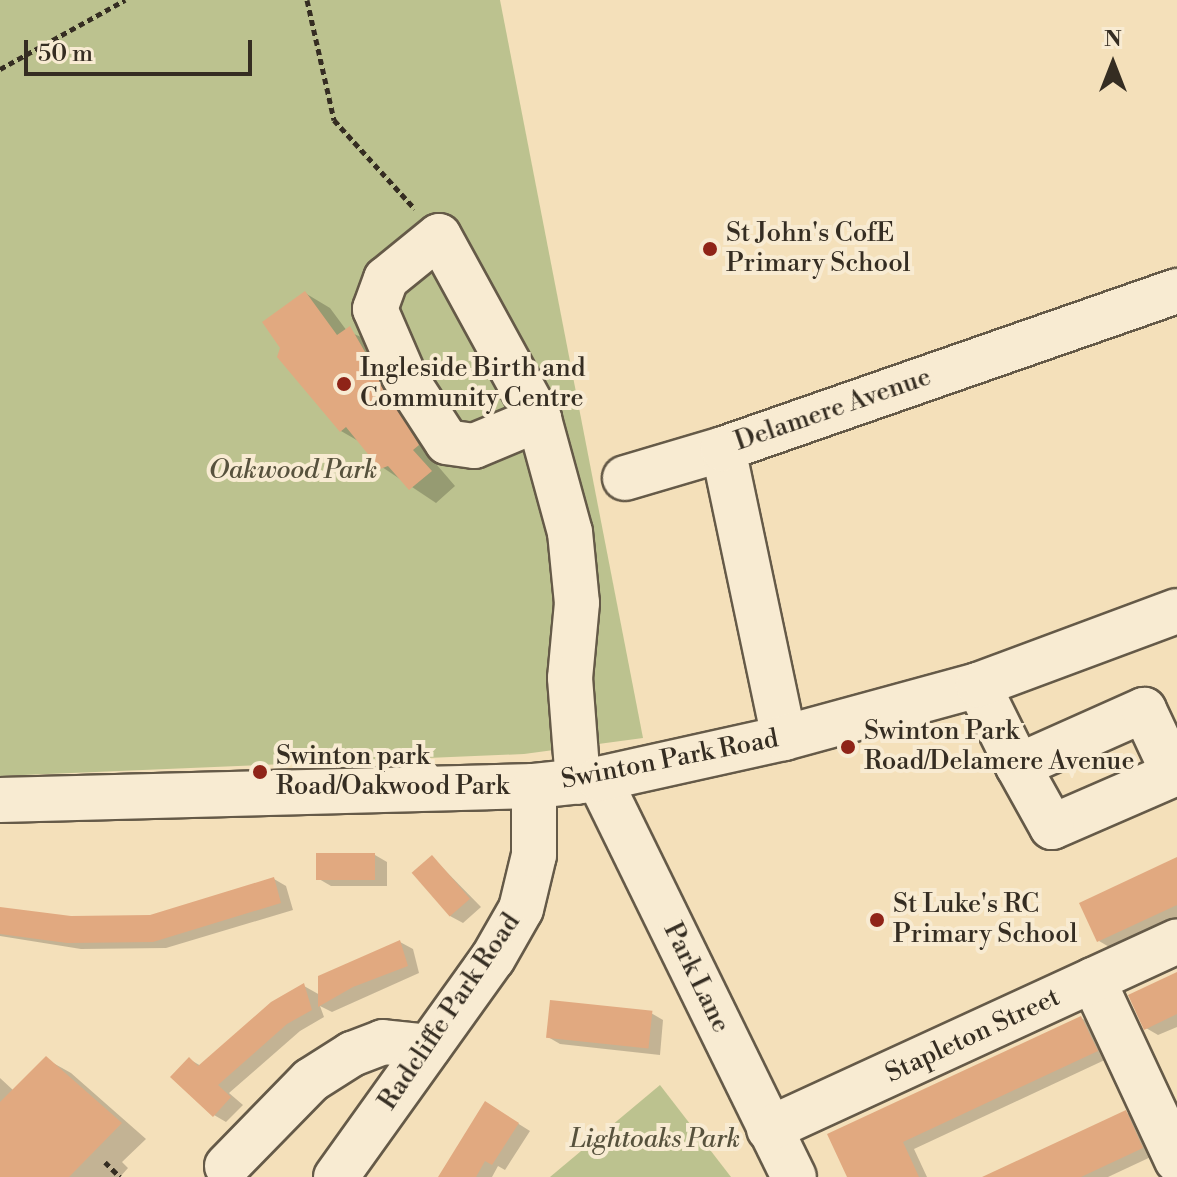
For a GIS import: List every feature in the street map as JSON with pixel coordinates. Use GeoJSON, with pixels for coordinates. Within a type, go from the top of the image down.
{"type":"FeatureCollection","features":[{"type":"Feature","properties":{"kind":"street"},"geometry":{"type":"LineString","coordinates":[[539,419],[474,446],[447,442],[404,376],[375,309],[386,279],[439,236],[539,419],[570,532],[577,603],[570,678],[588,780]]}},
{"type":"Feature","properties":{"kind":"street","name":"Delamere Avenue"},"geometry":{"type":"LineString","coordinates":[[784,738],[723,449],[1177,291]]}},
{"type":"Feature","properties":{"kind":"street"},"geometry":{"type":"LineString","coordinates":[[625,478],[723,449]]}},
{"type":"Feature","properties":{"kind":"street","name":"Swinton Park Road"},"geometry":{"type":"LineString","coordinates":[[0,800],[534,786],[588,780],[784,738],[978,685],[1177,611]]}},
{"type":"Feature","properties":{"kind":"street"},"geometry":{"type":"LineString","coordinates":[[978,685],[1018,766]]}},
{"type":"Feature","properties":{"kind":"street","name":"Park Lane"},"geometry":{"type":"LineString","coordinates":[[588,780],[794,1177]]}},
{"type":"Feature","properties":{"kind":"street","name":"Radcliffe Park Road"},"geometry":{"type":"LineString","coordinates":[[336,1177],[429,1047],[521,909],[534,855],[534,786]]}},
{"type":"Feature","properties":{"kind":"street","name":"Stapleton Street"},"geometry":{"type":"LineString","coordinates":[[769,1129],[1177,941]]}},
{"type":"Feature","properties":{"kind":"street"},"geometry":{"type":"LineString","coordinates":[[1093,980],[1177,1160]]}},
{"type":"Feature","properties":{"kind":"street"},"geometry":{"type":"LineString","coordinates":[[227,1166],[311,1080],[352,1054],[383,1042],[429,1047]]}},
{"type":"Feature","properties":{"kind":"street"},"geometry":{"type":"LineString","coordinates":[[1155,1177],[1177,1167]]}},
{"type":"Feature","properties":{"kind":"path"},"geometry":{"type":"LineString","coordinates":[[0,69],[125,0]]}},
{"type":"Feature","properties":{"kind":"path"},"geometry":{"type":"LineString","coordinates":[[307,0],[334,120],[439,236]]}},
{"type":"Feature","properties":{"kind":"path"},"geometry":{"type":"LineString","coordinates":[[105,1162],[120,1177]]}},
{"type":"Feature","properties":{"kind":"green space","name":"Oakwood Park"},"geometry":{"type":"Polygon","coordinates":[[[0,0],[500,0],[643,738],[524,754],[0,776],[0,0]]]}},
{"type":"Feature","properties":{"kind":"green space","name":"Lightoaks Park"},"geometry":{"type":"Polygon","coordinates":[[[660,1085],[731,1177],[550,1177],[660,1085]]]}},
{"type":"Feature","properties":{"kind":"building","name":"Ingleside Birth and Community Centre"},"geometry":{"type":"Polygon","coordinates":[[[305,291],[337,335],[350,326],[419,445],[413,450],[432,471],[409,490],[388,466],[380,469],[346,427],[340,432],[277,357],[280,348],[262,322],[305,291]]]}},
{"type":"Feature","properties":{"kind":"building"},"geometry":{"type":"Polygon","coordinates":[[[316,853],[375,853],[375,880],[316,880],[316,853]]]}},
{"type":"Feature","properties":{"kind":"building"},"geometry":{"type":"Polygon","coordinates":[[[432,855],[470,899],[450,916],[412,873],[432,855]]]}},
{"type":"Feature","properties":{"kind":"building"},"geometry":{"type":"Polygon","coordinates":[[[1177,857],[1177,905],[1097,942],[1079,903],[1177,857]]]}},
{"type":"Feature","properties":{"kind":"building"},"geometry":{"type":"Polygon","coordinates":[[[274,877],[281,903],[153,942],[67,943],[0,934],[0,907],[71,916],[150,915],[274,877]]]}},
{"type":"Feature","properties":{"kind":"building"},"geometry":{"type":"Polygon","coordinates":[[[400,940],[408,966],[353,987],[318,1007],[318,976],[400,940]]]}},
{"type":"Feature","properties":{"kind":"building"},"geometry":{"type":"Polygon","coordinates":[[[1177,972],[1177,1014],[1144,1030],[1128,995],[1177,972]]]}},
{"type":"Feature","properties":{"kind":"building"},"geometry":{"type":"Polygon","coordinates":[[[304,983],[312,1010],[287,1024],[218,1085],[231,1097],[213,1117],[170,1077],[189,1057],[198,1066],[271,1002],[304,983]]]}},
{"type":"Feature","properties":{"kind":"building"},"geometry":{"type":"Polygon","coordinates":[[[550,1000],[652,1011],[648,1049],[546,1038],[550,1000]]]}},
{"type":"Feature","properties":{"kind":"building"},"geometry":{"type":"Polygon","coordinates":[[[1081,1016],[1098,1051],[903,1142],[919,1177],[847,1177],[827,1134],[1081,1016]]]}},
{"type":"Feature","properties":{"kind":"building"},"geometry":{"type":"Polygon","coordinates":[[[46,1056],[122,1123],[69,1177],[0,1177],[0,1102],[46,1056]]]}},
{"type":"Feature","properties":{"kind":"building"},"geometry":{"type":"Polygon","coordinates":[[[485,1101],[519,1123],[492,1165],[485,1161],[476,1177],[438,1177],[485,1101]]]}},
{"type":"Feature","properties":{"kind":"building"},"geometry":{"type":"Polygon","coordinates":[[[1126,1110],[1143,1148],[1081,1177],[982,1177],[1126,1110]]]}},
{"type":"Feature","properties":{"kind":"place","name":"St John's CofE Primary School"},"geometry":{"type":"Point","coordinates":[710,249]}},
{"type":"Feature","properties":{"kind":"place","name":"Ingleside Birth and Community Centre"},"geometry":{"type":"Point","coordinates":[344,384]}},
{"type":"Feature","properties":{"kind":"place","name":"Swinton Park Road/Delamere Avenue"},"geometry":{"type":"Point","coordinates":[848,747]}},
{"type":"Feature","properties":{"kind":"place","name":"Swinton park Road/Oakwood Park"},"geometry":{"type":"Point","coordinates":[260,772]}},
{"type":"Feature","properties":{"kind":"place","name":"St Luke's RC Primary School"},"geometry":{"type":"Point","coordinates":[877,920]}}]}
